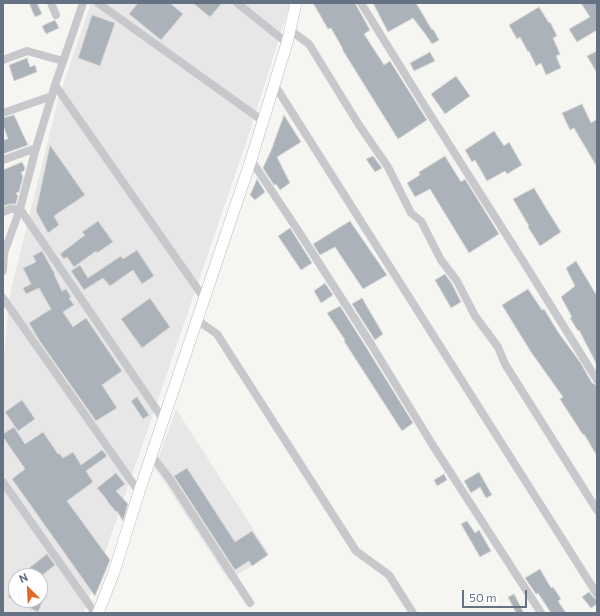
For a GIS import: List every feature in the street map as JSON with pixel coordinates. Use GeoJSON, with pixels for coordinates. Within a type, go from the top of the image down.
{"type":"FeatureCollection","features":[{"type":"Feature","properties":{"kind":"main road"},"geometry":{"type":"LineString","coordinates":[[97,613],[114,572],[151,455],[251,160],[287,43],[296,3]]}},
{"type":"Feature","properties":{"kind":"street"},"geometry":{"type":"LineString","coordinates":[[51,3],[56,15]]}},
{"type":"Feature","properties":{"kind":"street"},"geometry":{"type":"LineString","coordinates":[[3,271],[4,253],[20,209],[55,84],[83,3]]}},
{"type":"Feature","properties":{"kind":"street"},"geometry":{"type":"LineString","coordinates":[[98,3],[263,121]]}},
{"type":"Feature","properties":{"kind":"street"},"geometry":{"type":"LineString","coordinates":[[237,3],[287,43]]}},
{"type":"Feature","properties":{"kind":"street"},"geometry":{"type":"LineString","coordinates":[[361,3],[597,380]]}},
{"type":"Feature","properties":{"kind":"street"},"geometry":{"type":"LineString","coordinates":[[290,30],[309,44],[359,125],[388,167],[411,213],[421,221],[441,260],[457,281],[476,316],[498,347],[505,364],[597,510]]}},
{"type":"Feature","properties":{"kind":"street"},"geometry":{"type":"LineString","coordinates":[[3,60],[27,51],[63,61]]}},
{"type":"Feature","properties":{"kind":"street"},"geometry":{"type":"LineString","coordinates":[[55,84],[204,298]]}},
{"type":"Feature","properties":{"kind":"street"},"geometry":{"type":"LineString","coordinates":[[274,84],[597,594]]}},
{"type":"Feature","properties":{"kind":"street"},"geometry":{"type":"LineString","coordinates":[[3,113],[52,96]]}},
{"type":"Feature","properties":{"kind":"street"},"geometry":{"type":"LineString","coordinates":[[3,160],[36,148]]}},
{"type":"Feature","properties":{"kind":"street"},"geometry":{"type":"LineString","coordinates":[[251,160],[371,344],[432,444],[541,613]]}},
{"type":"Feature","properties":{"kind":"street"},"geometry":{"type":"LineString","coordinates":[[3,212],[10,209],[20,209]]}},
{"type":"Feature","properties":{"kind":"street"},"geometry":{"type":"LineString","coordinates":[[20,209],[163,419]]}},
{"type":"Feature","properties":{"kind":"street"},"geometry":{"type":"LineString","coordinates":[[3,298],[139,492]]}},
{"type":"Feature","properties":{"kind":"street"},"geometry":{"type":"LineString","coordinates":[[197,320],[217,334],[356,551],[389,575],[414,613]]}},
{"type":"Feature","properties":{"kind":"street"},"geometry":{"type":"LineString","coordinates":[[151,455],[169,478],[250,603]]}},
{"type":"Feature","properties":{"kind":"street"},"geometry":{"type":"LineString","coordinates":[[3,482],[97,613]]}},
{"type":"Feature","properties":{"kind":"shaded area"},"geometry":{"type":"Polygon","coordinates":[[[91,3],[290,3],[251,128],[84,613],[3,613],[3,363],[10,294],[58,100],[91,3]]]}},
{"type":"Feature","properties":{"kind":"shaded area"},"geometry":{"type":"Polygon","coordinates":[[[176,409],[269,554],[229,581],[155,468],[176,409]]]}},
{"type":"Feature","properties":{"kind":"building"},"geometry":{"type":"Polygon","coordinates":[[[29,3],[37,3],[42,14],[35,17],[29,3]]]}},
{"type":"Feature","properties":{"kind":"building"},"geometry":{"type":"Polygon","coordinates":[[[138,3],[170,3],[183,14],[161,40],[129,14],[138,3]]]}},
{"type":"Feature","properties":{"kind":"building"},"geometry":{"type":"Polygon","coordinates":[[[193,3],[222,3],[210,17],[193,3]]]}},
{"type":"Feature","properties":{"kind":"building"},"geometry":{"type":"Polygon","coordinates":[[[313,3],[355,3],[370,30],[364,34],[384,65],[390,61],[427,120],[398,139],[342,49],[331,28],[328,29],[313,3]]]}},
{"type":"Feature","properties":{"kind":"building"},"geometry":{"type":"Polygon","coordinates":[[[373,3],[416,3],[439,40],[432,44],[413,18],[388,32],[373,3]]]}},
{"type":"Feature","properties":{"kind":"building"},"geometry":{"type":"Polygon","coordinates":[[[581,3],[595,3],[597,6],[597,30],[577,42],[569,29],[590,17],[581,3]]]}},
{"type":"Feature","properties":{"kind":"building"},"geometry":{"type":"Polygon","coordinates":[[[539,7],[549,23],[550,22],[557,36],[553,38],[560,54],[556,56],[561,68],[546,75],[541,63],[536,66],[520,37],[517,39],[509,25],[539,7]]]}},
{"type":"Feature","properties":{"kind":"building"},"geometry":{"type":"Polygon","coordinates":[[[92,15],[115,23],[100,66],[78,58],[92,15]]]}},
{"type":"Feature","properties":{"kind":"building"},"geometry":{"type":"Polygon","coordinates":[[[55,20],[59,28],[46,34],[42,26],[55,20]]]}},
{"type":"Feature","properties":{"kind":"building"},"geometry":{"type":"Polygon","coordinates":[[[597,51],[597,73],[587,56],[597,51]]]}},
{"type":"Feature","properties":{"kind":"building"},"geometry":{"type":"Polygon","coordinates":[[[430,52],[435,61],[414,71],[410,63],[430,52]]]}},
{"type":"Feature","properties":{"kind":"building"},"geometry":{"type":"Polygon","coordinates":[[[27,58],[30,67],[35,65],[37,72],[14,81],[9,65],[27,58]]]}},
{"type":"Feature","properties":{"kind":"building"},"geometry":{"type":"Polygon","coordinates":[[[456,76],[470,96],[445,114],[431,94],[456,76]]]}},
{"type":"Feature","properties":{"kind":"building"},"geometry":{"type":"Polygon","coordinates":[[[582,104],[591,123],[597,119],[597,167],[574,128],[570,130],[562,113],[582,104]]]}},
{"type":"Feature","properties":{"kind":"building"},"geometry":{"type":"Polygon","coordinates":[[[14,115],[28,145],[3,154],[3,140],[8,139],[3,125],[3,118],[14,115]]]}},
{"type":"Feature","properties":{"kind":"building"},"geometry":{"type":"Polygon","coordinates":[[[284,115],[301,142],[277,157],[290,183],[280,190],[276,184],[274,185],[263,168],[284,115]]]}},
{"type":"Feature","properties":{"kind":"building"},"geometry":{"type":"Polygon","coordinates":[[[494,131],[504,146],[509,142],[522,165],[507,174],[505,171],[487,181],[475,160],[472,162],[465,150],[494,131]]]}},
{"type":"Feature","properties":{"kind":"building"},"geometry":{"type":"Polygon","coordinates":[[[50,145],[85,195],[54,216],[59,225],[48,233],[36,211],[50,145]]]}},
{"type":"Feature","properties":{"kind":"building"},"geometry":{"type":"Polygon","coordinates":[[[373,156],[382,168],[375,172],[366,159],[373,156]]]}},
{"type":"Feature","properties":{"kind":"building"},"geometry":{"type":"Polygon","coordinates":[[[445,156],[461,182],[465,179],[499,234],[469,253],[430,189],[415,197],[407,183],[420,175],[419,172],[445,156]]]}},
{"type":"Feature","properties":{"kind":"building"},"geometry":{"type":"Polygon","coordinates":[[[22,162],[25,168],[24,171],[21,172],[23,177],[19,192],[16,193],[18,196],[16,204],[3,206],[3,170],[22,162]]]}},
{"type":"Feature","properties":{"kind":"building"},"geometry":{"type":"Polygon","coordinates":[[[257,179],[265,192],[255,200],[250,195],[257,179]]]}},
{"type":"Feature","properties":{"kind":"building"},"geometry":{"type":"Polygon","coordinates":[[[534,188],[561,232],[540,246],[513,199],[534,188]]]}},
{"type":"Feature","properties":{"kind":"building"},"geometry":{"type":"Polygon","coordinates":[[[98,221],[113,242],[97,253],[96,251],[74,267],[67,257],[64,259],[60,254],[85,235],[82,232],[98,221]]]}},
{"type":"Feature","properties":{"kind":"building"},"geometry":{"type":"Polygon","coordinates":[[[350,221],[387,275],[363,289],[335,247],[320,255],[313,244],[350,221]]]}},
{"type":"Feature","properties":{"kind":"building"},"geometry":{"type":"Polygon","coordinates":[[[290,228],[312,263],[301,270],[278,236],[290,228]]]}},
{"type":"Feature","properties":{"kind":"building"},"geometry":{"type":"Polygon","coordinates":[[[137,250],[154,276],[142,284],[133,270],[110,286],[103,278],[84,290],[71,271],[80,265],[88,278],[121,256],[123,259],[137,250]]]}},
{"type":"Feature","properties":{"kind":"building"},"geometry":{"type":"Polygon","coordinates":[[[42,251],[55,274],[62,291],[66,289],[71,297],[69,298],[74,305],[63,312],[73,327],[86,318],[122,371],[102,385],[117,408],[96,421],[39,340],[29,323],[51,309],[39,288],[26,294],[23,288],[31,284],[23,268],[36,262],[33,256],[42,251]]]}},
{"type":"Feature","properties":{"kind":"building"},"geometry":{"type":"Polygon","coordinates":[[[576,261],[597,296],[597,365],[579,330],[578,331],[570,318],[572,317],[561,297],[575,286],[566,268],[576,261]]]}},
{"type":"Feature","properties":{"kind":"building"},"geometry":{"type":"Polygon","coordinates":[[[445,274],[461,302],[451,308],[435,280],[445,274]]]}},
{"type":"Feature","properties":{"kind":"building"},"geometry":{"type":"Polygon","coordinates":[[[325,283],[333,295],[321,303],[314,291],[325,283]]]}},
{"type":"Feature","properties":{"kind":"building"},"geometry":{"type":"Polygon","coordinates":[[[528,289],[542,310],[544,309],[558,332],[580,362],[592,383],[597,385],[597,456],[560,399],[563,397],[531,352],[502,305],[528,289]]]}},
{"type":"Feature","properties":{"kind":"building"},"geometry":{"type":"Polygon","coordinates":[[[150,298],[170,327],[142,348],[121,319],[150,298]]]}},
{"type":"Feature","properties":{"kind":"building"},"geometry":{"type":"Polygon","coordinates":[[[362,298],[383,334],[375,340],[352,304],[362,298]]]}},
{"type":"Feature","properties":{"kind":"building"},"geometry":{"type":"Polygon","coordinates":[[[340,306],[413,423],[402,431],[327,313],[340,306]]]}},
{"type":"Feature","properties":{"kind":"building"},"geometry":{"type":"Polygon","coordinates":[[[137,397],[149,415],[143,419],[131,401],[137,397]]]}},
{"type":"Feature","properties":{"kind":"building"},"geometry":{"type":"Polygon","coordinates":[[[22,400],[35,419],[18,431],[5,412],[22,400]]]}},
{"type":"Feature","properties":{"kind":"building"},"geometry":{"type":"Polygon","coordinates":[[[14,427],[25,444],[43,432],[58,454],[59,453],[63,458],[73,452],[81,465],[102,450],[107,456],[86,471],[93,482],[67,501],[110,560],[95,596],[12,479],[25,469],[3,437],[3,434],[14,427]]]}},
{"type":"Feature","properties":{"kind":"building"},"geometry":{"type":"Polygon","coordinates":[[[187,468],[235,542],[252,531],[268,555],[252,566],[249,561],[235,570],[174,476],[187,468]]]}},
{"type":"Feature","properties":{"kind":"building"},"geometry":{"type":"Polygon","coordinates":[[[479,472],[492,495],[486,498],[480,487],[471,493],[464,481],[479,472]]]}},
{"type":"Feature","properties":{"kind":"building"},"geometry":{"type":"Polygon","coordinates":[[[116,473],[125,484],[116,491],[128,504],[123,521],[117,511],[116,512],[97,488],[116,473]]]}},
{"type":"Feature","properties":{"kind":"building"},"geometry":{"type":"Polygon","coordinates":[[[444,474],[447,480],[437,486],[434,480],[444,474]]]}},
{"type":"Feature","properties":{"kind":"building"},"geometry":{"type":"Polygon","coordinates":[[[467,521],[475,533],[479,530],[491,551],[480,557],[461,524],[467,521]]]}},
{"type":"Feature","properties":{"kind":"building"},"geometry":{"type":"Polygon","coordinates":[[[47,554],[55,565],[48,570],[48,568],[29,568],[47,554]]]}},
{"type":"Feature","properties":{"kind":"building"},"geometry":{"type":"Polygon","coordinates":[[[540,569],[551,588],[553,587],[561,599],[558,601],[566,613],[551,613],[538,593],[536,594],[525,578],[540,569]]]}},
{"type":"Feature","properties":{"kind":"building"},"geometry":{"type":"Polygon","coordinates":[[[589,592],[597,600],[597,604],[591,608],[582,597],[589,592]]]}},
{"type":"Feature","properties":{"kind":"building"},"geometry":{"type":"Polygon","coordinates":[[[514,594],[524,613],[516,613],[508,597],[514,594]]]}},
{"type":"Feature","properties":{"kind":"building"},"geometry":{"type":"Polygon","coordinates":[[[30,608],[40,608],[38,612],[30,608]]]}}]}
